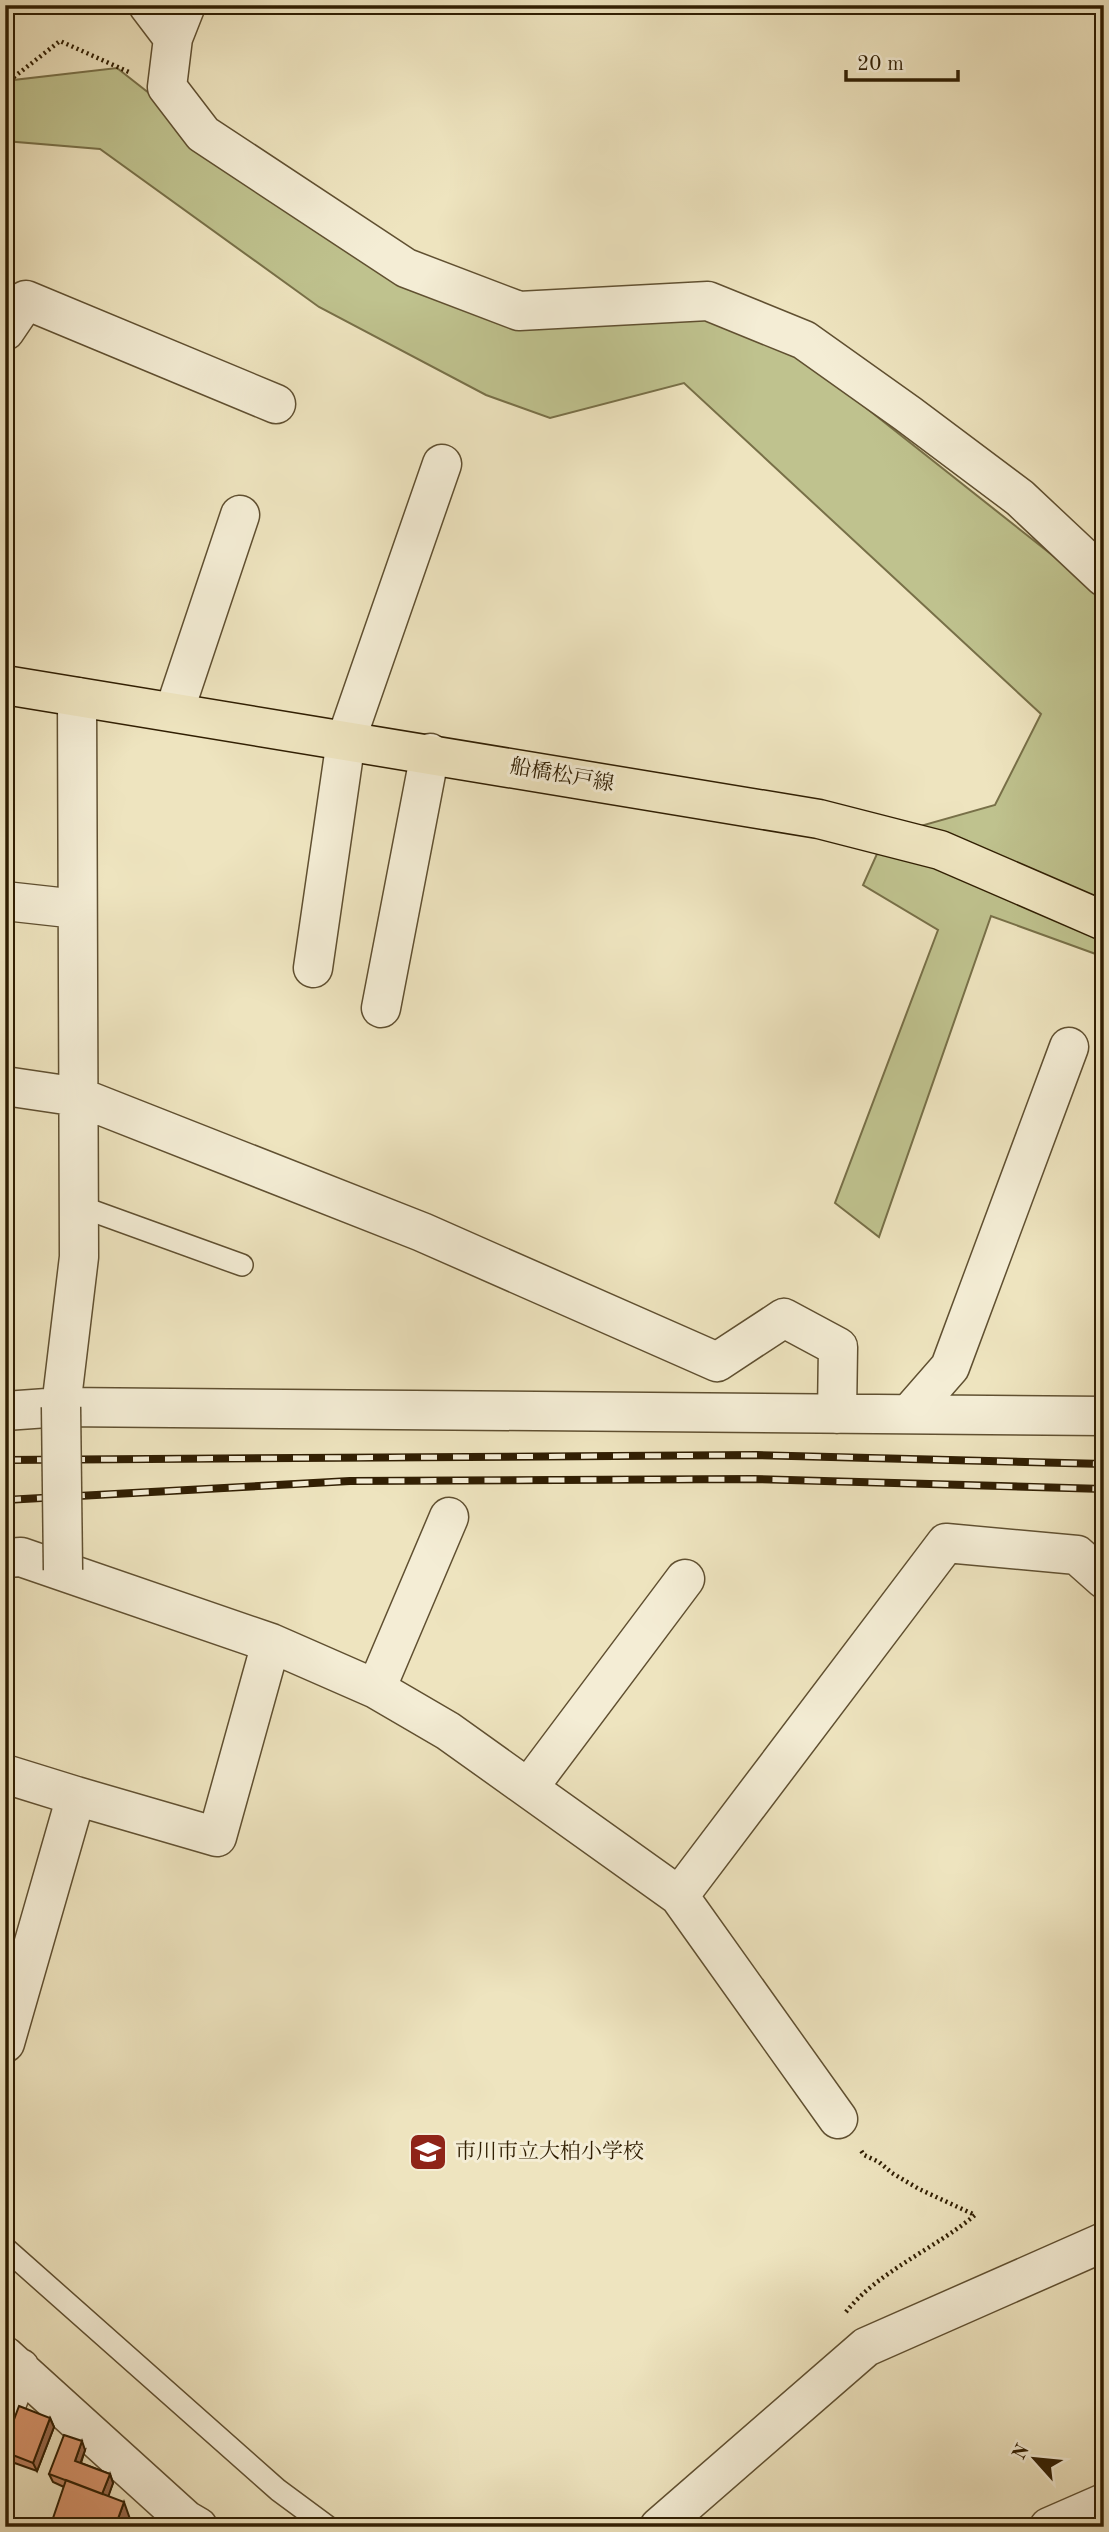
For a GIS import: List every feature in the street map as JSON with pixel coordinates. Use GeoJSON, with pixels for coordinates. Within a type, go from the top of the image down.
{"type":"FeatureCollection","features":[{"type":"Feature","properties":{"kind":"main road","name":"船橋松戸線"},"geometry":{"type":"LineString","coordinates":[[5,685],[820,819],[940,850],[1104,921]]}},
{"type":"Feature","properties":{"kind":"street"},"geometry":{"type":"LineString","coordinates":[[148,5],[179,22],[167,87],[203,134],[406,268],[519,311],[708,301],[804,340],[1020,498],[1104,577]]}},
{"type":"Feature","properties":{"kind":"street"},"geometry":{"type":"LineString","coordinates":[[5,331],[26,300],[276,404]]}},
{"type":"Feature","properties":{"kind":"street"},"geometry":{"type":"LineString","coordinates":[[313,968],[346,740],[442,464]]}},
{"type":"Feature","properties":{"kind":"street"},"geometry":{"type":"LineString","coordinates":[[174,712],[240,515]]}},
{"type":"Feature","properties":{"kind":"street"},"geometry":{"type":"LineString","coordinates":[[63,1570],[61,1406],[79,1257],[77,697]]}},
{"type":"Feature","properties":{"kind":"street"},"geometry":{"type":"LineString","coordinates":[[381,1009],[430,754]]}},
{"type":"Feature","properties":{"kind":"street"},"geometry":{"type":"LineString","coordinates":[[5,901],[77,909]]}},
{"type":"Feature","properties":{"kind":"street"},"geometry":{"type":"LineString","coordinates":[[909,1414],[950,1367],[1069,1047]]}},
{"type":"Feature","properties":{"kind":"street"},"geometry":{"type":"LineString","coordinates":[[5,1086],[79,1097],[422,1232],[717,1362],[784,1318],[838,1347],[837,1414]]}},
{"type":"Feature","properties":{"kind":"street"},"geometry":{"type":"LineString","coordinates":[[5,1410],[61,1406],[1104,1416]]}},
{"type":"Feature","properties":{"kind":"street"},"geometry":{"type":"LineString","coordinates":[[376,1689],[449,1517]]}},
{"type":"Feature","properties":{"kind":"street"},"geometry":{"type":"LineString","coordinates":[[679,1896],[946,1543],[1077,1555],[1104,1579]]}},
{"type":"Feature","properties":{"kind":"street"},"geometry":{"type":"LineString","coordinates":[[5,1558],[22,1557],[63,1570],[271,1643],[376,1689],[448,1731],[679,1896],[838,2119]]}},
{"type":"Feature","properties":{"kind":"street"},"geometry":{"type":"LineString","coordinates":[[529,1787],[685,1579]]}},
{"type":"Feature","properties":{"kind":"street"},"geometry":{"type":"LineString","coordinates":[[5,1774],[217,1836],[271,1643]]}},
{"type":"Feature","properties":{"kind":"street"},"geometry":{"type":"LineString","coordinates":[[5,2043],[76,1796]]}},
{"type":"Feature","properties":{"kind":"street"},"geometry":{"type":"LineString","coordinates":[[668,2523],[866,2347],[1104,2242]]}},
{"type":"Feature","properties":{"kind":"street"},"geometry":{"type":"LineString","coordinates":[[5,2407],[13,2362]]}},
{"type":"Feature","properties":{"kind":"street"},"geometry":{"type":"LineString","coordinates":[[13,2362],[186,2520],[198,2527]]}},
{"type":"Feature","properties":{"kind":"street"},"geometry":{"type":"LineString","coordinates":[[1049,2527],[1104,2503]]}},
{"type":"Feature","properties":{"kind":"lane"},"geometry":{"type":"LineString","coordinates":[[79,1206],[242,1265]]}},
{"type":"Feature","properties":{"kind":"lane"},"geometry":{"type":"LineString","coordinates":[[5,2248],[278,2490],[327,2527]]}},
{"type":"Feature","properties":{"kind":"path"},"geometry":{"type":"LineString","coordinates":[[5,84],[60,41],[117,68],[167,87]]}},
{"type":"Feature","properties":{"kind":"path"},"geometry":{"type":"LineString","coordinates":[[838,2119],[864,2155],[919,2189],[975,2215],[869,2288],[842,2318]]}},
{"type":"Feature","properties":{"kind":"green space"},"geometry":{"type":"Polygon","coordinates":[[[117,68],[340,243],[478,309],[755,320],[1061,562],[1104,559],[1104,957],[991,916],[879,1237],[835,1203],[938,930],[863,885],[885,836],[995,805],[1041,714],[684,383],[550,418],[486,395],[319,307],[100,149],[5,141],[5,81],[117,68]]]}},
{"type":"Feature","properties":{"kind":"building"},"geometry":{"type":"Polygon","coordinates":[[[19,2406],[50,2418],[33,2463],[5,2452],[5,2444],[19,2406]]]}},
{"type":"Feature","properties":{"kind":"building"},"geometry":{"type":"Polygon","coordinates":[[[64,2435],[82,2441],[75,2461],[110,2474],[102,2494],[49,2474],[64,2435]]]}},
{"type":"Feature","properties":{"kind":"building"},"geometry":{"type":"Polygon","coordinates":[[[66,2480],[124,2502],[115,2527],[50,2527],[66,2480]]]}},
{"type":"Feature","properties":{"kind":"building"},"geometry":{"type":"Polygon","coordinates":[[[5,2515],[35,2526],[5,2527],[5,2515]]]}},
{"type":"Feature","properties":{"kind":"railway"},"geometry":{"type":"LineString","coordinates":[[5,1460],[757,1455],[1104,1464]]}},
{"type":"Feature","properties":{"kind":"railway"},"geometry":{"type":"LineString","coordinates":[[5,1500],[350,1481],[753,1479],[1104,1489]]}},
{"type":"Feature","properties":{"kind":"place","name":"市川市立大柏小学校"},"geometry":{"type":"Point","coordinates":[428,2152]}}]}
